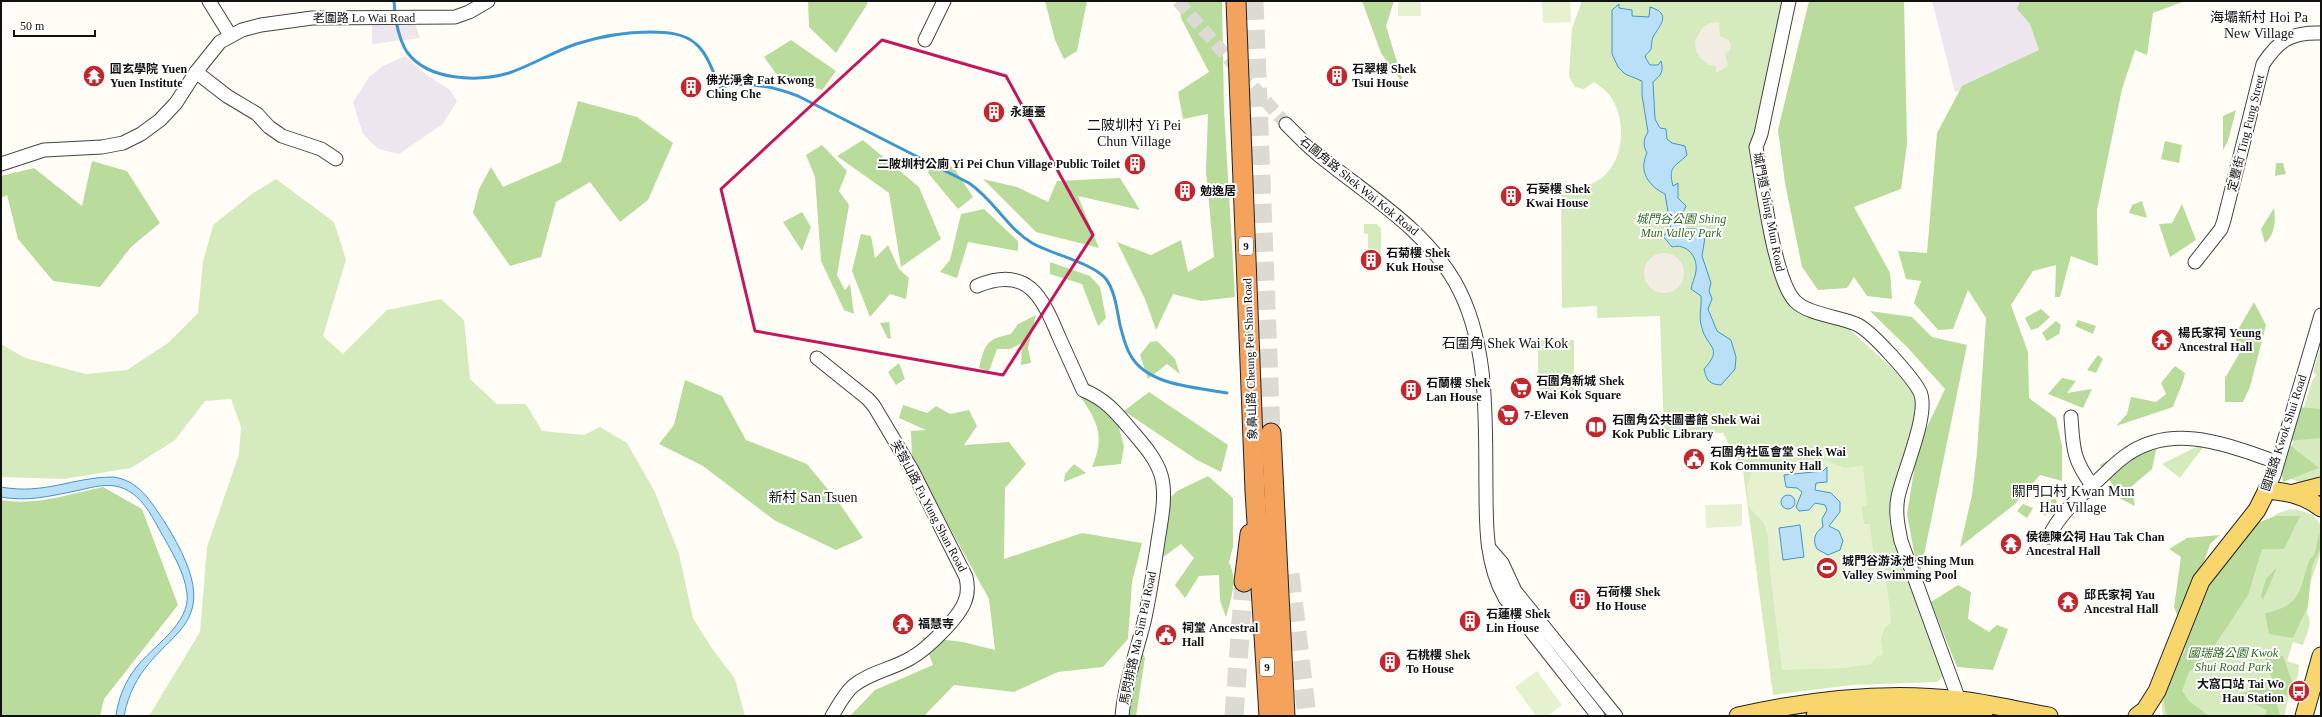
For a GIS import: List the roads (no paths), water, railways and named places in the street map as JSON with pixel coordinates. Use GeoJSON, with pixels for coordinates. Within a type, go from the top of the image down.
{"type":"FeatureCollection","features":[{"type":"Feature","properties":{"kind":"highway","name":"象鼻山路 Cheung Pei Shan Road"},"geometry":{"type":"LineString","coordinates":[[1236,1],[1255,491],[1269,716]]}},
{"type":"Feature","properties":{"kind":"highway","name":"象鼻山路 Cheung Pei Shan Road"},"geometry":{"type":"LineString","coordinates":[[1271,433],[1285,716]]}},
{"type":"Feature","properties":{"kind":"highway"},"geometry":{"type":"LineString","coordinates":[[1244,582],[1255,491]]}},
{"type":"Feature","properties":{"kind":"highway"},"geometry":{"type":"LineString","coordinates":[[1274,491],[1290,574]]}},
{"type":"Feature","properties":{"kind":"main road"},"geometry":{"type":"LineString","coordinates":[[2294,493],[2321,486]]}},
{"type":"Feature","properties":{"kind":"main road"},"geometry":{"type":"LineString","coordinates":[[2267,490],[2294,493],[2308,498],[2321,508]]}},
{"type":"Feature","properties":{"kind":"main road","name":"國瑞路 Kwok Shui Road"},"geometry":{"type":"LineString","coordinates":[[2158,716],[2155,703],[2157,692],[2201,581],[2257,510],[2267,490]]}},
{"type":"Feature","properties":{"kind":"main road"},"geometry":{"type":"LineString","coordinates":[[2304,716],[2321,656]]}},
{"type":"Feature","properties":{"kind":"main road","name":"國瑞路 Kwok Shui Road"},"geometry":{"type":"LineString","coordinates":[[2137,716],[2145,710],[2157,692]]}},
{"type":"Feature","properties":{"kind":"main road"},"geometry":{"type":"LineString","coordinates":[[1738,716],[1790,706],[1867,698],[1914,697],[1959,700],[2049,716]]}},
{"type":"Feature","properties":{"kind":"main road"},"geometry":{"type":"LineString","coordinates":[[1815,716],[1902,710],[1984,716]]}},
{"type":"Feature","properties":{"kind":"street"},"geometry":{"type":"LineString","coordinates":[[209,1],[230,36]]}},
{"type":"Feature","properties":{"kind":"street","name":"老圍路 Lo Wai Road"},"geometry":{"type":"LineString","coordinates":[[1,164],[44,150],[102,147],[123,143],[141,134],[160,120],[187,88],[196,72],[220,42],[230,36],[262,25],[312,18],[378,16],[422,18],[455,17],[469,12],[488,1]]}},
{"type":"Feature","properties":{"kind":"street"},"geometry":{"type":"LineString","coordinates":[[925,40],[944,1]]}},
{"type":"Feature","properties":{"kind":"street","name":"城門道 Shing Mun Road"},"geometry":{"type":"LineString","coordinates":[[1789,1],[1761,134],[1756,147],[1779,267],[1788,292],[1796,302],[1809,309],[1863,328],[1901,368],[1920,393],[1923,409],[1898,498],[1897,524],[1901,541],[1959,700]]}},
{"type":"Feature","properties":{"kind":"street","name":"定豐街 Ting Fung Street"},"geometry":{"type":"LineString","coordinates":[[2194,262],[2221,229],[2263,64],[2274,48],[2284,39],[2297,34],[2321,32]]}},
{"type":"Feature","properties":{"kind":"street"},"geometry":{"type":"LineString","coordinates":[[196,72],[227,96],[257,114],[269,127],[282,136],[321,149],[336,159]]}},
{"type":"Feature","properties":{"kind":"street","name":"石圍角路 Shek Wai Kok Road"},"geometry":{"type":"LineString","coordinates":[[1286,124],[1325,161],[1419,235],[1439,257],[1455,283],[1471,320],[1480,362],[1489,548],[1495,576],[1505,598],[1598,716]]}},
{"type":"Feature","properties":{"kind":"street","name":"馬閃排路 Ma Sim Pai Road"},"geometry":{"type":"LineString","coordinates":[[977,286],[992,280],[1010,279],[1028,286],[1036,292],[1047,307],[1083,390],[1103,400],[1113,409],[1154,460],[1161,475],[1163,489],[1162,518],[1150,594],[1128,678],[1122,716]]}},
{"type":"Feature","properties":{"kind":"street","name":"國瑞路 Kwok Shui Road"},"geometry":{"type":"LineString","coordinates":[[2267,490],[2277,462],[2321,314]]}},
{"type":"Feature","properties":{"kind":"street","name":"芙蓉山路 Fu Yung Shan Road"},"geometry":{"type":"LineString","coordinates":[[817,358],[868,399],[880,415],[912,470],[966,578],[968,585],[967,595],[963,607],[925,648],[909,659],[876,673],[853,686],[832,716]]}},
{"type":"Feature","properties":{"kind":"street"},"geometry":{"type":"LineString","coordinates":[[2071,417],[2078,466],[2092,485]]}},
{"type":"Feature","properties":{"kind":"street"},"geometry":{"type":"LineString","coordinates":[[2049,537],[2054,525],[2092,485],[2128,454],[2155,441],[2168,438],[2202,439],[2277,462]]}},
{"type":"Feature","properties":{"kind":"street"},"geometry":{"type":"LineString","coordinates":[[1489,548],[1502,563],[1515,591],[1616,716]]}},
{"type":"Feature","properties":{"kind":"water"},"geometry":{"type":"Polygon","coordinates":[[[1619,4],[1619,8],[1632,10],[1632,16],[1649,17],[1650,7],[1661,13],[1663,17],[1661,25],[1652,39],[1651,49],[1645,57],[1650,65],[1658,65],[1661,61],[1662,65],[1661,73],[1653,82],[1655,119],[1660,128],[1666,129],[1667,139],[1672,143],[1685,146],[1687,155],[1673,168],[1671,175],[1673,186],[1678,183],[1678,198],[1686,206],[1680,218],[1681,229],[1695,229],[1702,232],[1705,237],[1702,256],[1711,283],[1709,291],[1712,299],[1708,309],[1717,331],[1731,340],[1736,357],[1735,369],[1721,385],[1711,383],[1706,376],[1704,369],[1710,362],[1713,352],[1704,335],[1701,324],[1701,296],[1691,289],[1696,271],[1695,260],[1686,249],[1677,246],[1672,247],[1663,236],[1671,230],[1665,194],[1650,183],[1645,172],[1644,166],[1647,153],[1644,142],[1648,132],[1642,95],[1642,81],[1625,74],[1618,67],[1612,54],[1612,10],[1619,4]]]}},
{"type":"Feature","properties":{"kind":"water"},"geometry":{"type":"Polygon","coordinates":[[[1827,467],[1827,482],[1816,483],[1815,490],[1831,493],[1840,502],[1840,512],[1829,526],[1839,531],[1843,541],[1840,550],[1828,555],[1817,549],[1815,546],[1815,536],[1823,527],[1822,519],[1827,510],[1825,505],[1815,503],[1809,510],[1799,511],[1796,507],[1802,492],[1797,488],[1786,487],[1784,475],[1823,471],[1827,467]]]}},
{"type":"Feature","properties":{"kind":"water"},"geometry":{"type":"Polygon","coordinates":[[[113,477],[130,482],[137,487],[149,500],[164,521],[186,561],[194,591],[191,613],[180,630],[149,663],[134,686],[124,716],[116,716],[120,697],[128,679],[142,660],[177,625],[187,604],[187,593],[183,576],[168,544],[142,502],[123,488],[115,486],[96,487],[29,499],[1,497],[1,487],[31,489],[113,477]]]}},
{"type":"Feature","properties":{"kind":"water"},"geometry":{"type":"Polygon","coordinates":[[[1785,495],[1791,495],[1795,499],[1795,505],[1791,509],[1785,509],[1781,505],[1781,499],[1785,495]]]}},
{"type":"Feature","properties":{"kind":"water"},"geometry":{"type":"Polygon","coordinates":[[[1800,525],[1804,557],[1783,560],[1779,528],[1800,525]]]}},
{"type":"Feature","properties":{"kind":"waterway"},"geometry":{"type":"LineString","coordinates":[[394,1],[395,13]]}},
{"type":"Feature","properties":{"kind":"waterway"},"geometry":{"type":"LineString","coordinates":[[396,21],[403,45],[416,62],[427,69],[440,74],[469,78],[483,78],[509,73],[567,47],[604,37],[650,32],[668,33],[686,37],[696,44],[704,53],[720,87],[740,84],[769,87],[798,96],[969,183],[978,190],[1023,237],[1040,247],[1092,268],[1106,279],[1114,295],[1120,325],[1129,353],[1139,366],[1149,374],[1174,384],[1227,393]]}},
{"type":"Feature","properties":{"kind":"tunnel"},"geometry":{"type":"LineString","coordinates":[[1178,1],[1286,124]]}},
{"type":"Feature","properties":{"kind":"tunnel"},"geometry":{"type":"LineString","coordinates":[[1254,1],[1271,433]]}},
{"type":"Feature","properties":{"kind":"tunnel"},"geometry":{"type":"LineString","coordinates":[[1290,574],[1307,716]]}},
{"type":"Feature","properties":{"kind":"tunnel"},"geometry":{"type":"LineString","coordinates":[[1234,716],[1244,582]]}},
{"type":"Feature","properties":{"kind":"place","name":"圓玄學院 Yuen Yuen Institute"},"geometry":{"type":"Point","coordinates":[94,76]}},
{"type":"Feature","properties":{"kind":"place","name":"石翠樓 Shek Tsui House"},"geometry":{"type":"Point","coordinates":[1337,76]}},
{"type":"Feature","properties":{"kind":"place","name":"佛光淨舍 Fat Kwong Ching Che"},"geometry":{"type":"Point","coordinates":[691,87]}},
{"type":"Feature","properties":{"kind":"place","name":"永蓮臺"},"geometry":{"type":"Point","coordinates":[994,112]}},
{"type":"Feature","properties":{"kind":"place","name":"二陂圳村公廁 Yi Pei Chun Village Public Toilet"},"geometry":{"type":"Point","coordinates":[1135,164]}},
{"type":"Feature","properties":{"kind":"place","name":"勉逸居"},"geometry":{"type":"Point","coordinates":[1185,191]}},
{"type":"Feature","properties":{"kind":"place","name":"石葵樓 Shek Kwai House"},"geometry":{"type":"Point","coordinates":[1511,196]}},
{"type":"Feature","properties":{"kind":"place","name":"石菊樓 Shek Kuk House"},"geometry":{"type":"Point","coordinates":[1371,260]}},
{"type":"Feature","properties":{"kind":"place","name":"楊氏家祠 Yeung Ancestral Hall"},"geometry":{"type":"Point","coordinates":[2162,340]}},
{"type":"Feature","properties":{"kind":"place","name":"石圍角新城 Shek Wai Kok Square"},"geometry":{"type":"Point","coordinates":[1521,388]}},
{"type":"Feature","properties":{"kind":"place","name":"石蘭樓 Shek Lan House"},"geometry":{"type":"Point","coordinates":[1411,390]}},
{"type":"Feature","properties":{"kind":"place","name":"7-Eleven"},"geometry":{"type":"Point","coordinates":[1508,415]}},
{"type":"Feature","properties":{"kind":"place","name":"石圍角公共圖書館 Shek Wai Kok Public Library"},"geometry":{"type":"Point","coordinates":[1596,427]}},
{"type":"Feature","properties":{"kind":"place","name":"石圍角社區會堂 Shek Wai Kok Community Hall"},"geometry":{"type":"Point","coordinates":[1694,459]}},
{"type":"Feature","properties":{"kind":"place","name":"侯德陳公祠 Hau Tak Chan Ancestral Hall"},"geometry":{"type":"Point","coordinates":[2011,544]}},
{"type":"Feature","properties":{"kind":"place","name":"城門谷游泳池 Shing Mun Valley Swimming Pool"},"geometry":{"type":"Point","coordinates":[1827,568]}},
{"type":"Feature","properties":{"kind":"place","name":"石荷樓 Shek Ho House"},"geometry":{"type":"Point","coordinates":[1580,599]}},
{"type":"Feature","properties":{"kind":"place","name":"邱氏家祠 Yau Ancestral Hall"},"geometry":{"type":"Point","coordinates":[2068,602]}},
{"type":"Feature","properties":{"kind":"place","name":"石蓮樓 Shek Lin House"},"geometry":{"type":"Point","coordinates":[1470,621]}},
{"type":"Feature","properties":{"kind":"place","name":"福慧寺"},"geometry":{"type":"Point","coordinates":[903,624]}},
{"type":"Feature","properties":{"kind":"place","name":"祠堂 Ancestral Hall"},"geometry":{"type":"Point","coordinates":[1166,635]}},
{"type":"Feature","properties":{"kind":"place","name":"石桃樓 Shek To House"},"geometry":{"type":"Point","coordinates":[1390,662]}},
{"type":"Feature","properties":{"kind":"place","name":"大窩口站 Tai Wo Hau Station"},"geometry":{"type":"Point","coordinates":[2299,691]}},
{"type":"Feature","properties":{"kind":"district","name":"海壩新村 Hoi Pa New Village"},"geometry":{"type":"Point","coordinates":[2259,26]}},
{"type":"Feature","properties":{"kind":"district","name":"二陂圳村 Yi Pei Chun Village"},"geometry":{"type":"Point","coordinates":[1134,134]}},
{"type":"Feature","properties":{"kind":"district","name":"石圍角 Shek Wai Kok"},"geometry":{"type":"Point","coordinates":[1505,343]}},
{"type":"Feature","properties":{"kind":"district","name":"新村 San Tsuen"},"geometry":{"type":"Point","coordinates":[813,497]}},
{"type":"Feature","properties":{"kind":"district","name":"關門口村 Kwan Mun Hau Village"},"geometry":{"type":"Point","coordinates":[2073,500]}},
{"type":"Feature","properties":{"kind":"park label","name":"城門谷公園 Shing Mun Valley Park"},"geometry":{"type":"Point","coordinates":[1681,226]}},
{"type":"Feature","properties":{"kind":"park label","name":"國瑞路公園 Kwok Shui Road Park"},"geometry":{"type":"Point","coordinates":[2233,660]}}]}
